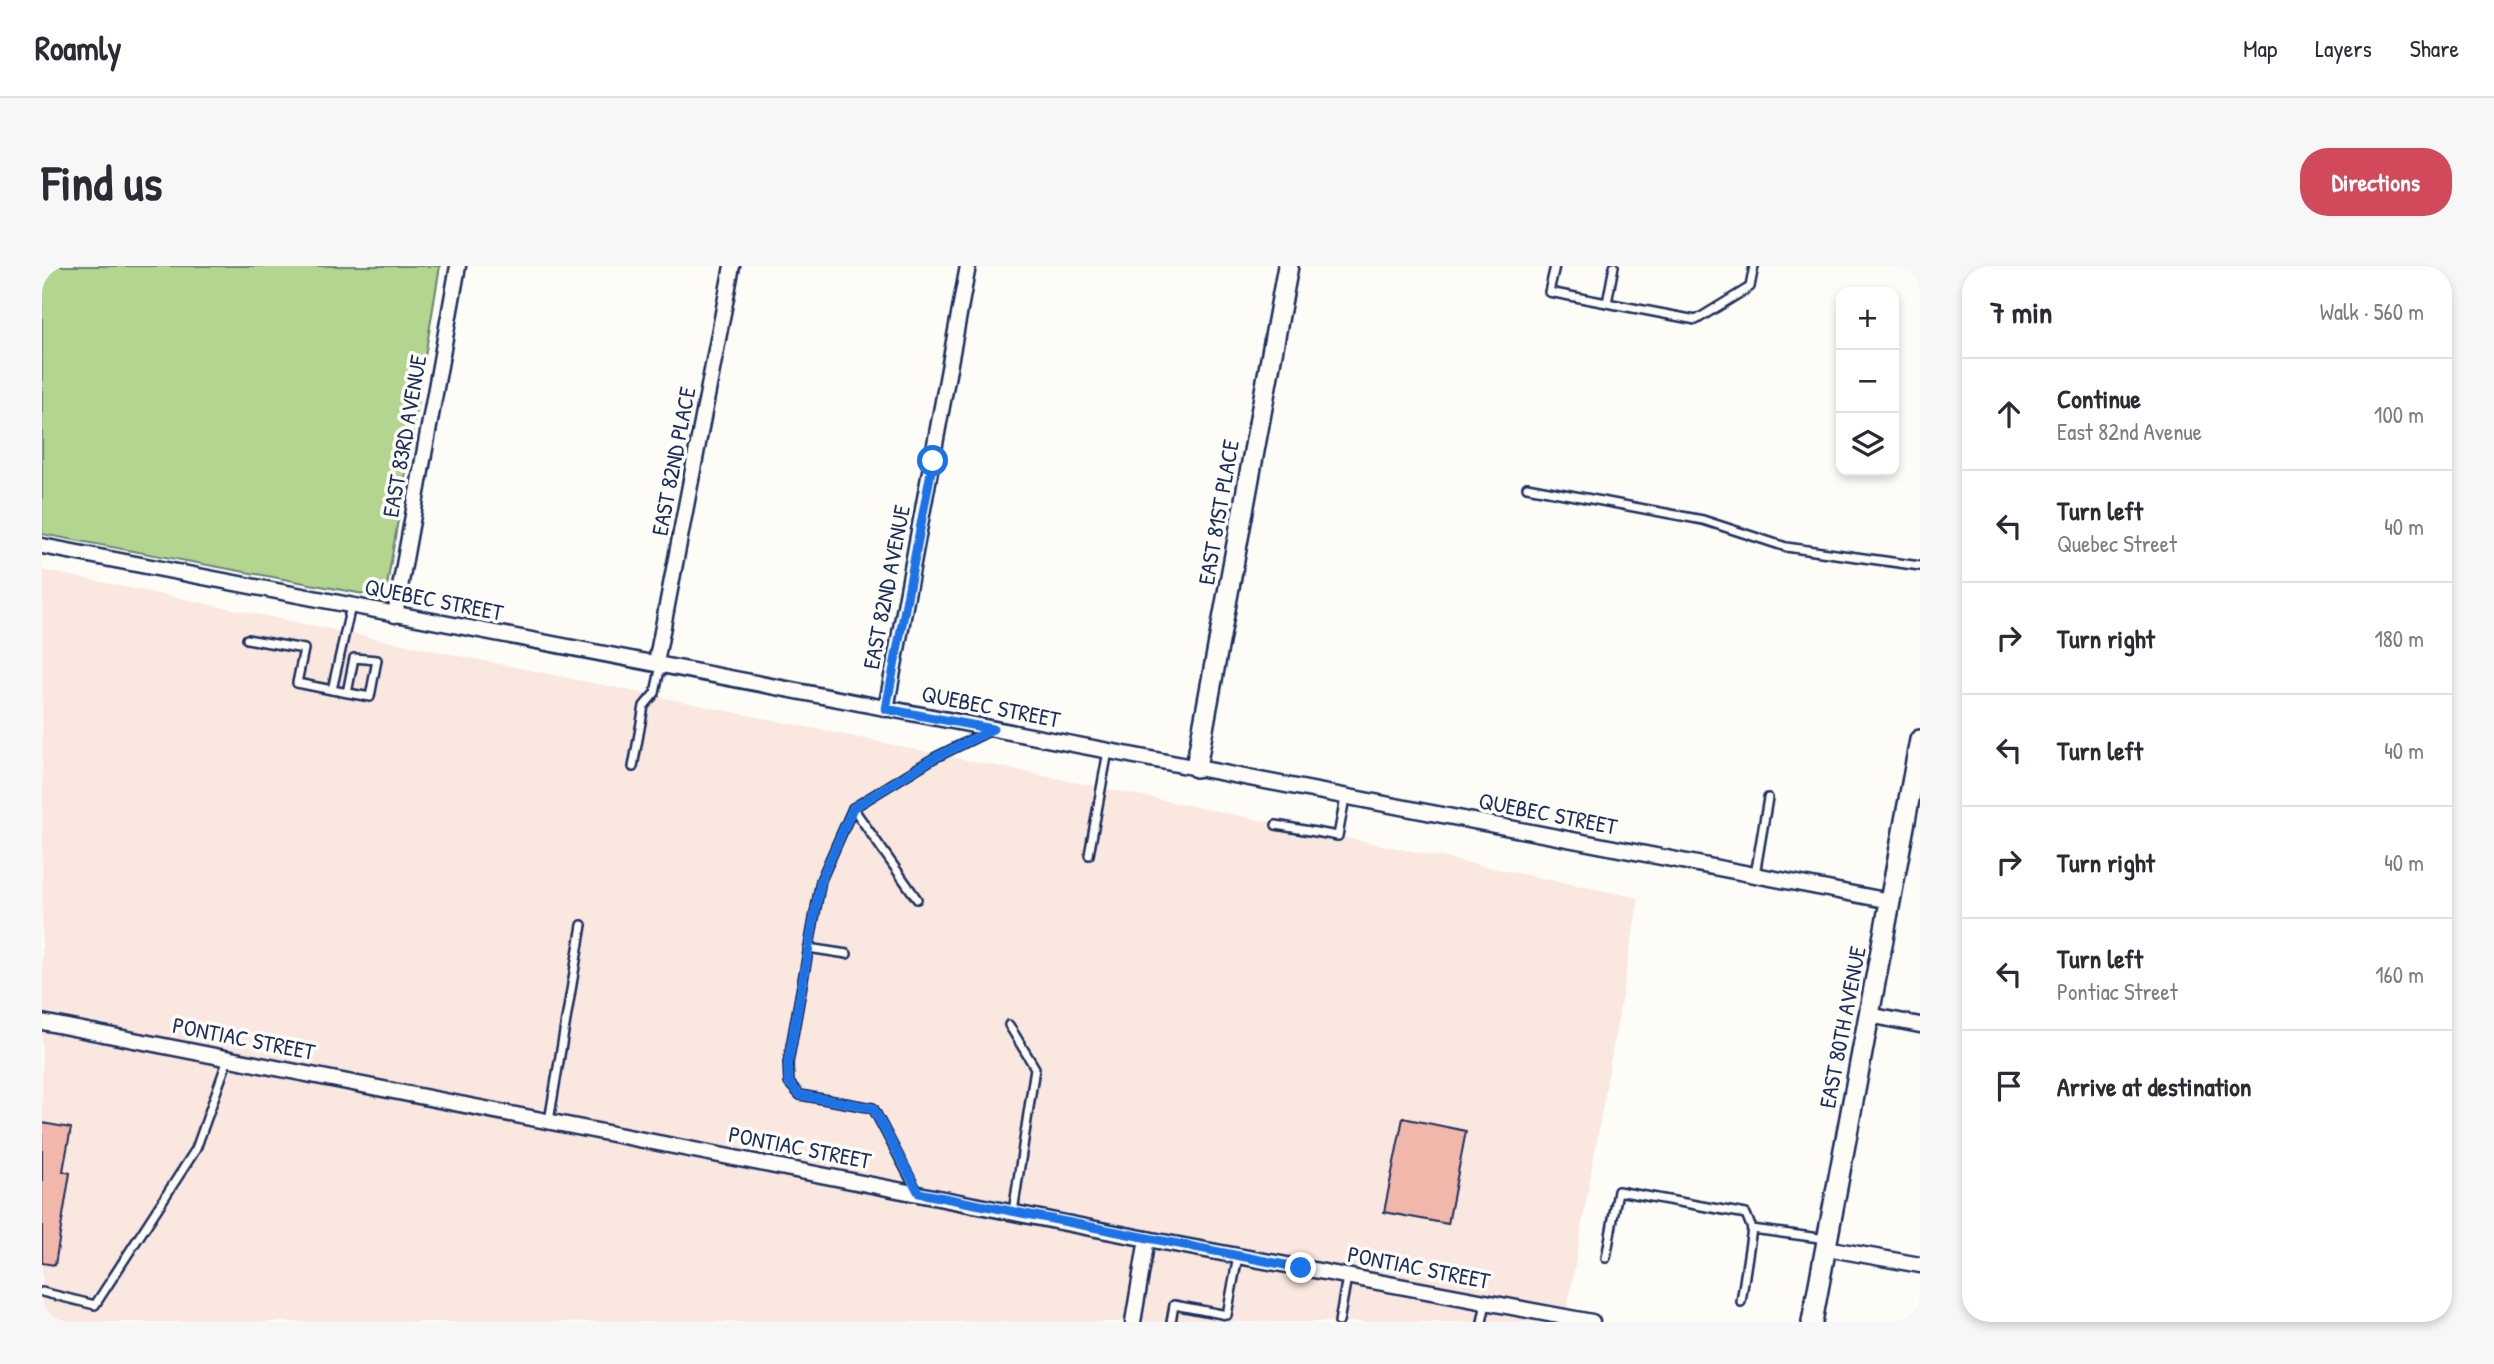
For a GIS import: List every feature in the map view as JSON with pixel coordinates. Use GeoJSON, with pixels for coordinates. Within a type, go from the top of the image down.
{"type":"FeatureCollection","features":[{"type":"Feature","properties":{"kind":"street","name":"EAST 83RD AVENUE"},"geometry":{"type":"LineString","coordinates":[[395,615],[458,266]]}},
{"type":"Feature","properties":{"kind":"street","name":"EAST 82ND PLACE"},"geometry":{"type":"LineString","coordinates":[[659,664],[732,266]]}},
{"type":"Feature","properties":{"kind":"street","name":"EAST 82ND AVENUE"},"geometry":{"type":"LineString","coordinates":[[886,709],[968,266]]}},
{"type":"Feature","properties":{"kind":"street","name":"EAST 81ST PLACE"},"geometry":{"type":"LineString","coordinates":[[1196,766],[1288,266]]}},
{"type":"Feature","properties":{"kind":"street","name":"QUEBEC STREET"},"geometry":{"type":"LineString","coordinates":[[42,546],[1890,901]]}},
{"type":"Feature","properties":{"kind":"street","name":"EAST 80TH AVENUE"},"geometry":{"type":"LineString","coordinates":[[1812,1322],[1890,901],[1914,811],[1920,740]]}},
{"type":"Feature","properties":{"kind":"street"},"geometry":{"type":"LineString","coordinates":[[1869,1016],[1920,1025]]}},
{"type":"Feature","properties":{"kind":"street","name":"PONTIAC STREET"},"geometry":{"type":"LineString","coordinates":[[42,1022],[1147,1239],[1592,1322]]}},
{"type":"Feature","properties":{"kind":"street"},"geometry":{"type":"LineString","coordinates":[[1133,1322],[1147,1239]]}},
{"type":"Feature","properties":{"kind":"street"},"geometry":{"type":"LineString","coordinates":[[1827,1243],[1920,1265]]}},
{"type":"Feature","properties":{"kind":"lane"},"geometry":{"type":"LineString","coordinates":[[1555,266],[1549,292],[1696,320],[1750,287],[1755,266]]}},
{"type":"Feature","properties":{"kind":"lane"},"geometry":{"type":"LineString","coordinates":[[1607,303],[1614,266]]}},
{"type":"Feature","properties":{"kind":"lane"},"geometry":{"type":"LineString","coordinates":[[1527,486],[1703,520],[1786,547],[1920,566]]}},
{"type":"Feature","properties":{"kind":"lane"},"geometry":{"type":"LineString","coordinates":[[332,691],[351,606]]}},
{"type":"Feature","properties":{"kind":"lane"},"geometry":{"type":"LineString","coordinates":[[247,639],[304,649],[297,683],[332,691],[370,697],[377,660],[354,658],[347,693]]}},
{"type":"Feature","properties":{"kind":"lane"},"geometry":{"type":"LineString","coordinates":[[633,767],[644,706],[655,693],[659,664]]}},
{"type":"Feature","properties":{"kind":"lane"},"geometry":{"type":"LineString","coordinates":[[919,1193],[873,1108],[800,1095],[789,1083],[788,1063],[821,880],[853,808],[934,758],[993,729]]}},
{"type":"Feature","properties":{"kind":"lane"},"geometry":{"type":"LineString","coordinates":[[1089,855],[1108,751]]}},
{"type":"Feature","properties":{"kind":"lane"},"geometry":{"type":"LineString","coordinates":[[1276,825],[1338,836],[1345,798]]}},
{"type":"Feature","properties":{"kind":"lane"},"geometry":{"type":"LineString","coordinates":[[1755,875],[1768,798]]}},
{"type":"Feature","properties":{"kind":"lane"},"geometry":{"type":"LineString","coordinates":[[853,808],[917,899]]}},
{"type":"Feature","properties":{"kind":"lane"},"geometry":{"type":"LineString","coordinates":[[549,1121],[582,925]]}},
{"type":"Feature","properties":{"kind":"lane"},"geometry":{"type":"LineString","coordinates":[[808,948],[847,954]]}},
{"type":"Feature","properties":{"kind":"lane"},"geometry":{"type":"LineString","coordinates":[[1009,1025],[1035,1068],[1013,1212]]}},
{"type":"Feature","properties":{"kind":"lane"},"geometry":{"type":"LineString","coordinates":[[42,1292],[96,1305],[196,1149],[228,1059]]}},
{"type":"Feature","properties":{"kind":"lane"},"geometry":{"type":"LineString","coordinates":[[1606,1258],[1618,1191],[1746,1214],[1752,1229],[1741,1302]]}},
{"type":"Feature","properties":{"kind":"lane"},"geometry":{"type":"LineString","coordinates":[[1752,1229],[1827,1243]]}},
{"type":"Feature","properties":{"kind":"lane"},"geometry":{"type":"LineString","coordinates":[[1171,1322],[1174,1305],[1227,1315],[1238,1256]]}},
{"type":"Feature","properties":{"kind":"lane"},"geometry":{"type":"LineString","coordinates":[[1339,1322],[1347,1277]]}},
{"type":"Feature","properties":{"kind":"lane"},"geometry":{"type":"LineString","coordinates":[[1482,1322],[1486,1303]]}},
{"type":"Feature","properties":{"kind":"shaded area"},"geometry":{"type":"Polygon","coordinates":[[[42,570],[1639,898],[1565,1322],[42,1322],[42,570]]]}},
{"type":"Feature","properties":{"kind":"green space"},"geometry":{"type":"Polygon","coordinates":[[[42,266],[440,266],[385,598],[42,534],[42,266]]]}},
{"type":"Feature","properties":{"kind":"building"},"geometry":{"type":"Polygon","coordinates":[[[1403,1118],[1466,1131],[1448,1224],[1384,1212],[1403,1118]]]}},
{"type":"Feature","properties":{"kind":"building"},"geometry":{"type":"Polygon","coordinates":[[[42,1123],[71,1128],[63,1171],[70,1173],[55,1265],[42,1263],[42,1123]]]}},
{"type":"Feature","properties":{"kind":"route"},"geometry":{"type":"LineString","coordinates":[[933,461],[886,709],[993,729],[934,758],[853,808],[821,880],[788,1063],[789,1083],[800,1095],[873,1108],[919,1193],[1301,1268]]}}]}
